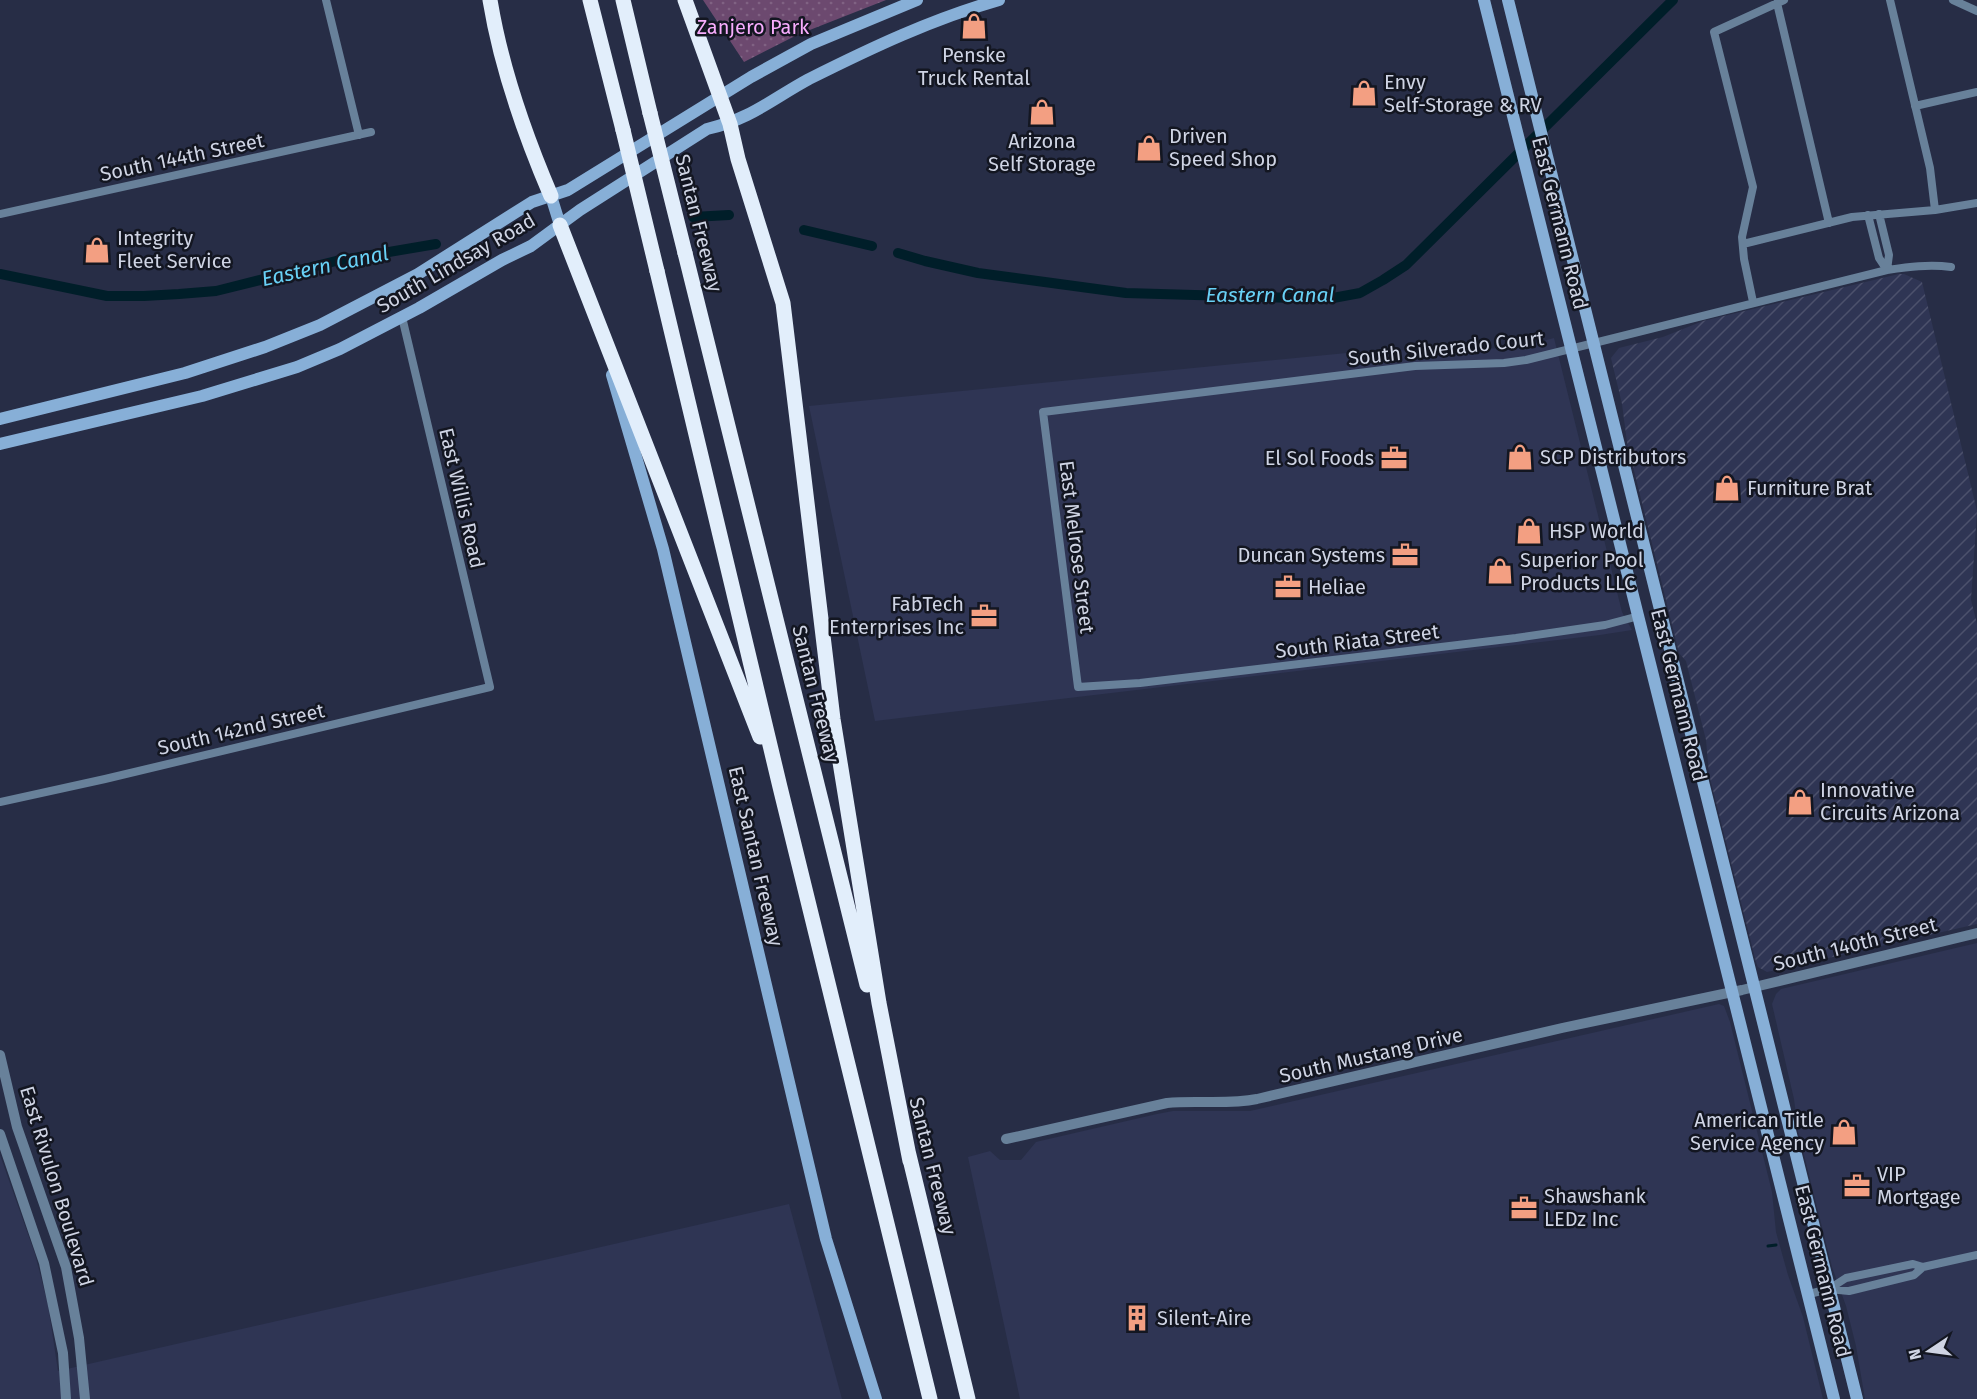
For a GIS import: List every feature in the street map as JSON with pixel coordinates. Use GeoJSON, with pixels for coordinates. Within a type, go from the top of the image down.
{"type":"FeatureCollection","features":[{"type":"Feature","properties":{"kind":"highway"},"geometry":{"type":"LineString","coordinates":[[490,0],[508,78],[537,163],[551,196]]}},
{"type":"Feature","properties":{"kind":"highway"},"geometry":{"type":"LineString","coordinates":[[590,0],[930,1399]]}},
{"type":"Feature","properties":{"kind":"highway","name":"Santan Freeway"},"geometry":{"type":"LineString","coordinates":[[623,0],[968,1399]]}},
{"type":"Feature","properties":{"kind":"highway"},"geometry":{"type":"LineString","coordinates":[[685,0],[730,124],[738,159],[778,283],[785,317],[835,730],[879,1003],[910,1161]]}},
{"type":"Feature","properties":{"kind":"highway"},"geometry":{"type":"LineString","coordinates":[[560,225],[780,787]]}},
{"type":"Feature","properties":{"kind":"main road","name":"South Lindsay Road"},"geometry":{"type":"LineString","coordinates":[[0,419],[185,373],[287,338],[350,310],[394,288],[532,202],[568,190],[720,96],[812,44],[917,0]]}},
{"type":"Feature","properties":{"kind":"main road","name":"South Lindsay Road"},"geometry":{"type":"LineString","coordinates":[[0,444],[253,382],[340,349],[531,246],[580,210],[707,129],[730,124],[760,109],[802,83],[873,47],[934,21],[999,0]]}},
{"type":"Feature","properties":{"kind":"main road","name":"East Germann Road"},"geometry":{"type":"LineString","coordinates":[[1484,0],[1639,616],[1829,1289],[1857,1399]]}},
{"type":"Feature","properties":{"kind":"main road","name":"East Germann Road"},"geometry":{"type":"LineString","coordinates":[[1508,0],[1593,344],[1743,990],[1834,1399]]}},
{"type":"Feature","properties":{"kind":"main road"},"geometry":{"type":"LineString","coordinates":[[551,196],[560,225]]}},
{"type":"Feature","properties":{"kind":"main road","name":"East Santan Freeway"},"geometry":{"type":"LineString","coordinates":[[597,323],[663,549],[826,1239],[876,1399]]}},
{"type":"Feature","properties":{"kind":"street"},"geometry":{"type":"LineString","coordinates":[[326,0],[359,135]]}},
{"type":"Feature","properties":{"kind":"street"},"geometry":{"type":"LineString","coordinates":[[1890,0],[1930,168],[1935,210]]}},
{"type":"Feature","properties":{"kind":"street"},"geometry":{"type":"LineString","coordinates":[[1953,0],[1977,11]]}},
{"type":"Feature","properties":{"kind":"street"},"geometry":{"type":"LineString","coordinates":[[1753,302],[1744,260],[1742,237],[1753,187],[1714,32],[1781,2],[1829,223]]}},
{"type":"Feature","properties":{"kind":"street"},"geometry":{"type":"LineString","coordinates":[[1915,106],[1977,92]]}},
{"type":"Feature","properties":{"kind":"street","name":"South 144th Street"},"geometry":{"type":"LineString","coordinates":[[0,214],[371,132]]}},
{"type":"Feature","properties":{"kind":"street"},"geometry":{"type":"LineString","coordinates":[[1743,244],[1868,215],[1935,210],[1977,203]]}},
{"type":"Feature","properties":{"kind":"street"},"geometry":{"type":"LineString","coordinates":[[1879,214],[1889,255],[1887,270]]}},
{"type":"Feature","properties":{"kind":"street"},"geometry":{"type":"LineString","coordinates":[[1868,215],[1879,258],[1887,270]]}},
{"type":"Feature","properties":{"kind":"street","name":"South Silverado Court"},"geometry":{"type":"LineString","coordinates":[[1043,412],[1415,366],[1504,363],[1571,350],[1753,302],[1887,270],[1925,265],[1951,267]]}},
{"type":"Feature","properties":{"kind":"street","name":"East Willis Road"},"geometry":{"type":"LineString","coordinates":[[402,317],[490,687]]}},
{"type":"Feature","properties":{"kind":"street","name":"East Melrose Street"},"geometry":{"type":"LineString","coordinates":[[1043,412],[1078,687]]}},
{"type":"Feature","properties":{"kind":"street","name":"South Riata Street"},"geometry":{"type":"LineString","coordinates":[[1078,687],[1163,680],[1516,638],[1605,625],[1639,616]]}},
{"type":"Feature","properties":{"kind":"street","name":"South 142nd Street"},"geometry":{"type":"LineString","coordinates":[[0,801],[116,776],[490,687]]}},
{"type":"Feature","properties":{"kind":"street","name":"South 140th Street"},"geometry":{"type":"LineString","coordinates":[[1743,990],[1977,933]]}},
{"type":"Feature","properties":{"kind":"street","name":"South Mustang Drive"},"geometry":{"type":"LineString","coordinates":[[1006,1139],[1167,1103],[1184,1101],[1227,1103],[1257,1099],[1562,1028],[1743,990]]}},
{"type":"Feature","properties":{"kind":"street","name":"East Rivulon Boulevard"},"geometry":{"type":"LineString","coordinates":[[0,1055],[17,1127],[66,1267],[80,1338],[86,1399]]}},
{"type":"Feature","properties":{"kind":"street","name":"East Rivulon Boulevard"},"geometry":{"type":"LineString","coordinates":[[0,1134],[44,1263],[63,1353],[66,1399]]}},
{"type":"Feature","properties":{"kind":"street"},"geometry":{"type":"LineString","coordinates":[[1809,1294],[1829,1289],[1846,1278],[1913,1264],[1923,1268],[1977,1255]]}},
{"type":"Feature","properties":{"kind":"shaded area"},"geometry":{"type":"Polygon","coordinates":[[[1899,274],[1922,282],[1977,511],[1971,600],[1977,624],[1977,924],[1767,972],[1758,967],[1756,962],[1709,774],[1706,740],[1686,661],[1679,653],[1627,442],[1622,404],[1611,358],[1619,348],[1663,337],[1703,321],[1899,274]]]}},
{"type":"Feature","properties":{"kind":"shaded area"},"geometry":{"type":"Polygon","coordinates":[[[1554,338],[1622,612],[1632,630],[875,721],[809,406],[1367,351],[1516,348],[1554,338]]]}},
{"type":"Feature","properties":{"kind":"shaded area"},"geometry":{"type":"Polygon","coordinates":[[[1977,943],[1977,1399],[1865,1399],[1846,1306],[1832,1267],[1798,1131],[1794,1099],[1772,1004],[1781,989],[1977,943]]]}},
{"type":"Feature","properties":{"kind":"shaded area"},"geometry":{"type":"Polygon","coordinates":[[[1719,1004],[1724,1006],[1730,1022],[1772,1192],[1776,1232],[1803,1317],[1823,1399],[1020,1399],[968,1157],[990,1151],[1000,1160],[1021,1160],[1036,1142],[1157,1114],[1173,1111],[1250,1111],[1719,1004]]]}},
{"type":"Feature","properties":{"kind":"shaded area"},"geometry":{"type":"Polygon","coordinates":[[[0,1155],[35,1254],[48,1305],[58,1371],[789,1204],[842,1399],[0,1399],[0,1155]]]}},
{"type":"Feature","properties":{"kind":"green space","name":"Zanjero Park"},"geometry":{"type":"Polygon","coordinates":[[[703,0],[886,0],[797,35],[744,62],[703,0]]]}},
{"type":"Feature","properties":{"kind":"waterway","name":"Eastern Canal"},"geometry":{"type":"LineString","coordinates":[[898,253],[978,273],[1126,293],[1296,298],[1333,298],[1360,293],[1406,265],[1673,0]]}},
{"type":"Feature","properties":{"kind":"waterway","name":"Eastern Canal"},"geometry":{"type":"LineString","coordinates":[[693,217],[729,215]]}},
{"type":"Feature","properties":{"kind":"waterway","name":"Eastern Canal"},"geometry":{"type":"LineString","coordinates":[[804,230],[872,246]]}},
{"type":"Feature","properties":{"kind":"waterway","name":"Eastern Canal"},"geometry":{"type":"LineString","coordinates":[[0,274],[107,296],[179,294],[216,291],[336,261],[436,244]]}},
{"type":"Feature","properties":{"kind":"waterway"},"geometry":{"type":"LineString","coordinates":[[1768,1246],[1776,1245]]}},
{"type":"Feature","properties":{"kind":"place","name":"Penske Truck Rental"},"geometry":{"type":"Point","coordinates":[974,26]}},
{"type":"Feature","properties":{"kind":"place","name":"Envy Self-Storage & RV"},"geometry":{"type":"Point","coordinates":[1364,93]}},
{"type":"Feature","properties":{"kind":"place","name":"Arizona Self Storage"},"geometry":{"type":"Point","coordinates":[1042,112]}},
{"type":"Feature","properties":{"kind":"place","name":"Driven Speed Shop"},"geometry":{"type":"Point","coordinates":[1149,148]}},
{"type":"Feature","properties":{"kind":"place","name":"Integrity Fleet Service"},"geometry":{"type":"Point","coordinates":[97,250]}},
{"type":"Feature","properties":{"kind":"place","name":"SCP Distributors"},"geometry":{"type":"Point","coordinates":[1520,457]}},
{"type":"Feature","properties":{"kind":"place","name":"El Sol Foods"},"geometry":{"type":"Point","coordinates":[1394,458]}},
{"type":"Feature","properties":{"kind":"place","name":"Furniture Brat"},"geometry":{"type":"Point","coordinates":[1727,488]}},
{"type":"Feature","properties":{"kind":"place","name":"HSP World"},"geometry":{"type":"Point","coordinates":[1529,531]}},
{"type":"Feature","properties":{"kind":"place","name":"Duncan Systems"},"geometry":{"type":"Point","coordinates":[1405,555]}},
{"type":"Feature","properties":{"kind":"place","name":"Superior Pool Products LLC"},"geometry":{"type":"Point","coordinates":[1500,571]}},
{"type":"Feature","properties":{"kind":"place","name":"Heliae"},"geometry":{"type":"Point","coordinates":[1288,587]}},
{"type":"Feature","properties":{"kind":"place","name":"FabTech Enterprises Inc"},"geometry":{"type":"Point","coordinates":[984,616]}},
{"type":"Feature","properties":{"kind":"place","name":"Innovative Circuits Arizona"},"geometry":{"type":"Point","coordinates":[1800,802]}},
{"type":"Feature","properties":{"kind":"place","name":"American Title Service Agency"},"geometry":{"type":"Point","coordinates":[1844,1132]}},
{"type":"Feature","properties":{"kind":"place","name":"VIP Mortgage"},"geometry":{"type":"Point","coordinates":[1857,1186]}},
{"type":"Feature","properties":{"kind":"place","name":"Shawshank LEDz Inc"},"geometry":{"type":"Point","coordinates":[1524,1208]}},
{"type":"Feature","properties":{"kind":"place","name":"Silent-Aire"},"geometry":{"type":"Point","coordinates":[1137,1318]}}]}
